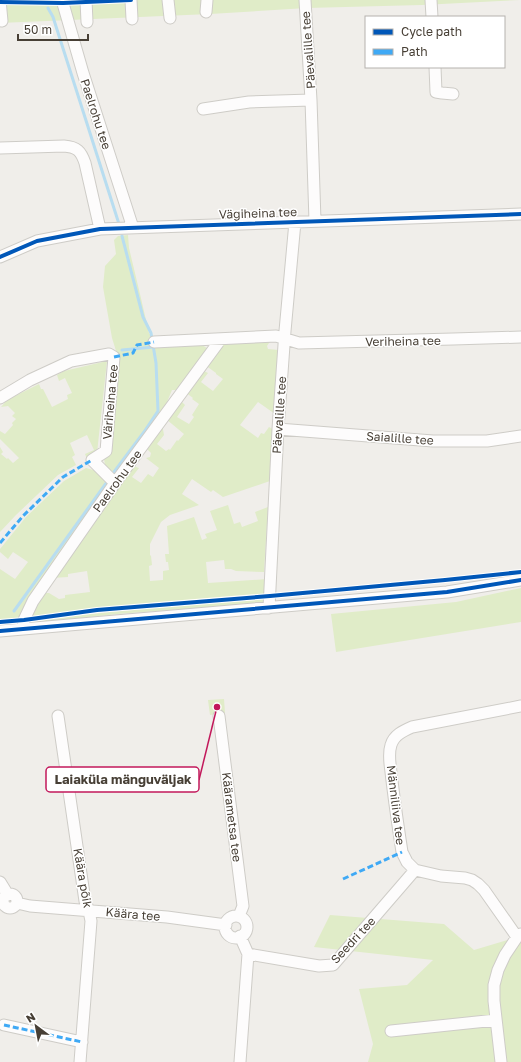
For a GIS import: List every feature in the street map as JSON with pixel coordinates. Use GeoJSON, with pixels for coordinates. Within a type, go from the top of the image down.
{"type":"FeatureCollection","features":[{"type":"Feature","properties":{"kind":"street"},"geometry":{"type":"LineString","coordinates":[[0,0],[2,21]]}},
{"type":"Feature","properties":{"kind":"street","name":"Paelrohu tee"},"geometry":{"type":"LineString","coordinates":[[62,0],[83,73],[133,228]]}},
{"type":"Feature","properties":{"kind":"street"},"geometry":{"type":"LineString","coordinates":[[86,0],[87,22]]}},
{"type":"Feature","properties":{"kind":"street"},"geometry":{"type":"LineString","coordinates":[[131,0],[132,19]]}},
{"type":"Feature","properties":{"kind":"street"},"geometry":{"type":"LineString","coordinates":[[168,0],[170,18]]}},
{"type":"Feature","properties":{"kind":"street"},"geometry":{"type":"LineString","coordinates":[[206,12],[207,0]]}},
{"type":"Feature","properties":{"kind":"street","name":"Päevalille tee"},"geometry":{"type":"LineString","coordinates":[[305,0],[311,100],[315,221]]}},
{"type":"Feature","properties":{"kind":"street"},"geometry":{"type":"LineString","coordinates":[[431,0],[432,16]]}},
{"type":"Feature","properties":{"kind":"street"},"geometry":{"type":"LineString","coordinates":[[435,68],[436,92],[442,94],[453,94]]}},
{"type":"Feature","properties":{"kind":"street","name":"Päevalille tee"},"geometry":{"type":"LineString","coordinates":[[203,109],[249,102],[311,100]]}},
{"type":"Feature","properties":{"kind":"street"},"geometry":{"type":"LineString","coordinates":[[0,148],[64,146],[72,147],[78,150],[83,157],[100,229]]}},
{"type":"Feature","properties":{"kind":"street","name":"Vägiheina tee"},"geometry":{"type":"LineString","coordinates":[[0,257],[37,241],[100,229],[521,214]]}},
{"type":"Feature","properties":{"kind":"street","name":"Päevalille tee"},"geometry":{"type":"LineString","coordinates":[[269,608],[278,429],[295,222]]}},
{"type":"Feature","properties":{"kind":"street"},"geometry":{"type":"LineString","coordinates":[[154,342],[276,336],[285,339]]}},
{"type":"Feature","properties":{"kind":"street","name":"Veriheina tee"},"geometry":{"type":"LineString","coordinates":[[285,339],[299,343],[521,337]]}},
{"type":"Feature","properties":{"kind":"street","name":"Paelrohu tee"},"geometry":{"type":"LineString","coordinates":[[23,629],[24,620],[33,601],[115,483],[221,339]]}},
{"type":"Feature","properties":{"kind":"street","name":"Väriheina tee"},"geometry":{"type":"LineString","coordinates":[[0,398],[30,380],[71,361],[109,354],[114,356],[106,451],[92,460],[115,483]]}},
{"type":"Feature","properties":{"kind":"street","name":"Saialille tee"},"geometry":{"type":"LineString","coordinates":[[278,429],[434,441],[487,441],[521,436]]}},
{"type":"Feature","properties":{"kind":"street"},"geometry":{"type":"LineString","coordinates":[[1,634],[23,629],[447,592],[521,580]]}},
{"type":"Feature","properties":{"kind":"street","name":"Männiliiva tee"},"geometry":{"type":"LineString","coordinates":[[415,870],[407,862],[402,852],[389,753],[391,744],[395,737],[412,728],[521,706]]}},
{"type":"Feature","properties":{"kind":"street","name":"Käära põik"},"geometry":{"type":"LineString","coordinates":[[58,716],[85,901],[91,922],[80,1062]]}},
{"type":"Feature","properties":{"kind":"street","name":"Käärametsa tee"},"geometry":{"type":"LineString","coordinates":[[219,716],[243,906],[239,916]]}},
{"type":"Feature","properties":{"kind":"street"},"geometry":{"type":"LineString","coordinates":[[415,870],[441,876],[472,880],[484,890],[519,935],[510,945],[498,970],[494,985],[494,1000],[501,1062]]}},
{"type":"Feature","properties":{"kind":"street","name":"Seedri tee"},"geometry":{"type":"LineString","coordinates":[[248,954],[319,966],[333,965],[415,870]]}},
{"type":"Feature","properties":{"kind":"street"},"geometry":{"type":"LineString","coordinates":[[0,882],[4,902]]}},
{"type":"Feature","properties":{"kind":"street","name":"Käära tee"},"geometry":{"type":"LineString","coordinates":[[4,902],[6,908],[15,907],[17,903],[30,906],[167,917],[226,925]]}},
{"type":"Feature","properties":{"kind":"street"},"geometry":{"type":"LineString","coordinates":[[239,916],[245,921],[247,928],[244,934],[234,937],[226,931],[226,925],[229,918],[239,916]]}},
{"type":"Feature","properties":{"kind":"street"},"geometry":{"type":"LineString","coordinates":[[240,936],[248,954],[240,1062]]}},
{"type":"Feature","properties":{"kind":"street"},"geometry":{"type":"LineString","coordinates":[[391,1032],[496,1020]]}},
{"type":"Feature","properties":{"kind":"street"},"geometry":{"type":"LineString","coordinates":[[4,1025],[82,1042]]}},
{"type":"Feature","properties":{"kind":"green space"},"geometry":{"type":"Polygon","coordinates":[[[0,0],[520,0],[422,5],[307,8],[210,14],[0,23],[0,0]]]}},
{"type":"Feature","properties":{"kind":"green space"},"geometry":{"type":"Polygon","coordinates":[[[128,235],[129,248],[149,333],[158,345],[177,347],[200,344],[207,348],[207,351],[180,390],[172,390],[165,409],[117,473],[109,470],[105,465],[104,459],[111,447],[116,395],[117,354],[112,338],[103,287],[105,266],[116,254],[114,240],[118,236],[128,235]]]}},
{"type":"Feature","properties":{"kind":"green space"},"geometry":{"type":"Polygon","coordinates":[[[271,340],[267,346],[268,349],[279,350],[275,414],[258,402],[240,425],[258,438],[261,433],[264,434],[269,427],[274,430],[270,481],[223,497],[213,490],[211,492],[192,479],[182,494],[199,505],[170,515],[161,522],[150,544],[152,565],[149,566],[150,581],[163,580],[163,571],[169,570],[165,554],[169,554],[167,526],[194,517],[202,540],[207,538],[205,534],[217,530],[210,511],[228,505],[234,524],[240,522],[242,527],[258,521],[255,512],[268,507],[264,572],[225,569],[224,560],[206,562],[208,583],[268,579],[267,594],[119,606],[31,617],[42,593],[49,593],[59,599],[65,598],[65,595],[90,592],[87,571],[68,574],[68,577],[52,578],[134,464],[139,468],[132,477],[141,483],[148,474],[153,477],[159,468],[146,458],[150,457],[151,453],[147,449],[144,450],[162,424],[164,435],[157,444],[166,451],[169,449],[170,450],[177,440],[178,441],[184,434],[166,419],[180,400],[185,405],[177,417],[189,424],[194,417],[192,415],[199,404],[185,392],[202,370],[208,373],[201,382],[213,391],[223,379],[205,365],[222,342],[271,340]]]}},
{"type":"Feature","properties":{"kind":"green space"},"geometry":{"type":"Polygon","coordinates":[[[107,361],[97,453],[87,459],[85,454],[94,450],[87,435],[70,443],[75,455],[72,457],[76,465],[58,475],[0,532],[0,447],[3,452],[1,454],[13,463],[19,458],[0,439],[0,431],[5,434],[16,419],[12,416],[15,413],[8,406],[1,407],[7,400],[39,384],[52,407],[68,399],[67,395],[72,393],[65,378],[59,381],[57,375],[64,371],[107,361]]]}},
{"type":"Feature","properties":{"kind":"green space"},"geometry":{"type":"Polygon","coordinates":[[[86,468],[100,472],[109,483],[22,616],[18,619],[0,620],[0,569],[15,579],[28,562],[13,552],[8,559],[0,552],[0,549],[26,517],[64,481],[86,468]]]}},
{"type":"Feature","properties":{"kind":"green space"},"geometry":{"type":"Polygon","coordinates":[[[521,588],[521,622],[336,652],[331,614],[456,602],[521,588]]]}},
{"type":"Feature","properties":{"kind":"green space"},"geometry":{"type":"Polygon","coordinates":[[[265,599],[265,602],[263,603],[32,622],[119,611],[265,599]]]}},
{"type":"Feature","properties":{"kind":"green space"},"geometry":{"type":"Polygon","coordinates":[[[224,699],[225,713],[210,715],[208,700],[224,699]]]}},
{"type":"Feature","properties":{"kind":"green space"},"geometry":{"type":"Polygon","coordinates":[[[330,915],[444,924],[474,950],[521,936],[521,1062],[368,1062],[373,1044],[359,989],[407,985],[433,960],[314,947],[330,915]]]}},
{"type":"Feature","properties":{"kind":"waterway"},"geometry":{"type":"LineString","coordinates":[[48,8],[53,17],[119,224]]}},
{"type":"Feature","properties":{"kind":"waterway"},"geometry":{"type":"LineString","coordinates":[[114,472],[158,411],[156,363],[151,333],[143,317],[122,236]]}},
{"type":"Feature","properties":{"kind":"waterway"},"geometry":{"type":"LineString","coordinates":[[122,350],[154,347]]}},
{"type":"Feature","properties":{"kind":"waterway"},"geometry":{"type":"LineString","coordinates":[[14,611],[107,482]]}},
{"type":"Feature","properties":{"kind":"marked path"},"geometry":{"type":"LineString","coordinates":[[114,357],[133,353],[137,345],[154,342]]}},
{"type":"Feature","properties":{"kind":"marked path"},"geometry":{"type":"LineString","coordinates":[[0,543],[23,516],[63,477],[92,460]]}},
{"type":"Feature","properties":{"kind":"marked path"},"geometry":{"type":"LineString","coordinates":[[343,879],[402,852]]}},
{"type":"Feature","properties":{"kind":"marked path"},"geometry":{"type":"LineString","coordinates":[[4,1025],[82,1042]]}},
{"type":"Feature","properties":{"kind":"cycle path"},"geometry":{"type":"LineString","coordinates":[[0,2],[63,3],[131,0]]}},
{"type":"Feature","properties":{"kind":"cycle path"},"geometry":{"type":"LineString","coordinates":[[0,257],[37,241],[100,229],[521,214]]}},
{"type":"Feature","properties":{"kind":"cycle path"},"geometry":{"type":"LineString","coordinates":[[0,622],[97,610],[270,596],[521,572]]}},
{"type":"Feature","properties":{"kind":"cycle path"},"geometry":{"type":"LineString","coordinates":[[0,631],[447,592],[521,580]]}},
{"type":"Feature","properties":{"kind":"place","name":"Laiaküla mänguväljak"},"geometry":{"type":"Point","coordinates":[217,707]}}]}
